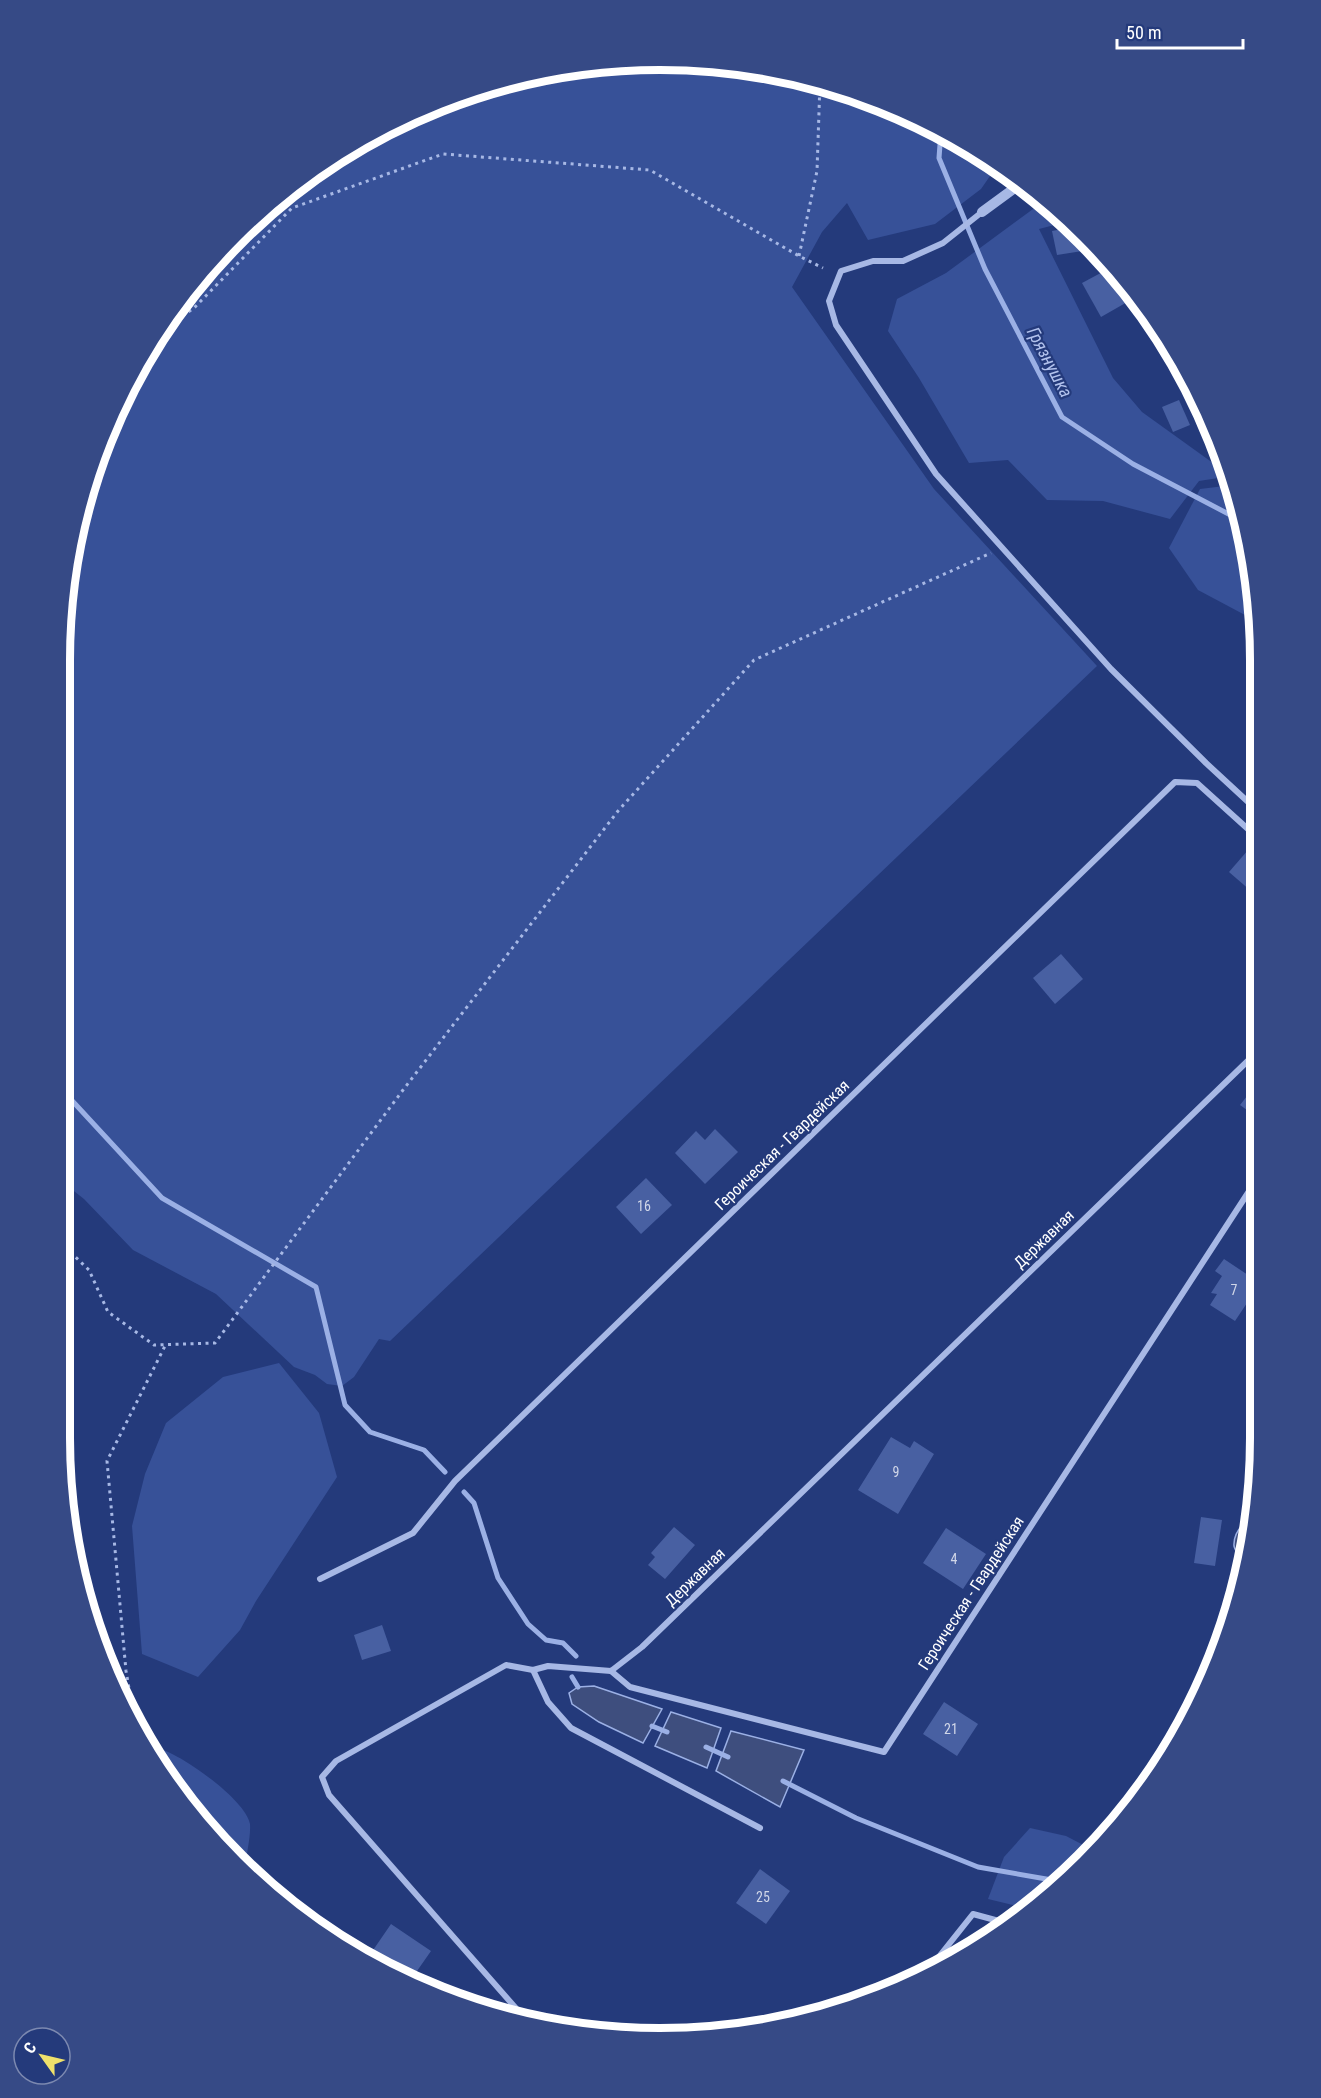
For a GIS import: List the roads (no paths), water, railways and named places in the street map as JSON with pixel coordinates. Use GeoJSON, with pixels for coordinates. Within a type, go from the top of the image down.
{"type":"FeatureCollection","features":[{"type":"Feature","properties":{"kind":"street"},"geometry":{"type":"LineString","coordinates":[[1015,188],[943,243],[903,261],[873,261],[842,271],[829,301],[836,325],[936,474],[1111,669],[1250,804]]}},
{"type":"Feature","properties":{"kind":"street","name":"Героическая - Гвардейская"},"geometry":{"type":"LineString","coordinates":[[320,1579],[413,1533],[455,1481],[1175,782],[1197,783],[1250,830]]}},
{"type":"Feature","properties":{"kind":"street","name":"Державная"},"geometry":{"type":"LineString","coordinates":[[610,1671],[642,1647],[1250,1059]]}},
{"type":"Feature","properties":{"kind":"street","name":"Героическая - Гвардейская"},"geometry":{"type":"LineString","coordinates":[[610,1671],[630,1687],[884,1752],[1250,1190]]}},
{"type":"Feature","properties":{"kind":"street"},"geometry":{"type":"LineString","coordinates":[[517,2009],[329,1795],[322,1777],[336,1761],[506,1665],[533,1670],[548,1666],[610,1671]]}},
{"type":"Feature","properties":{"kind":"street"},"geometry":{"type":"LineString","coordinates":[[533,1670],[548,1702],[571,1728],[760,1828]]}},
{"type":"Feature","properties":{"kind":"street"},"geometry":{"type":"LineString","coordinates":[[939,1957],[973,1914],[998,1921]]}},
{"type":"Feature","properties":{"kind":"waterway","name":"Грязнушка"},"geometry":{"type":"LineString","coordinates":[[940,141],[939,158],[985,269],[1062,417],[1133,464],[1232,516]]}},
{"type":"Feature","properties":{"kind":"waterway"},"geometry":{"type":"LineString","coordinates":[[70,1098],[162,1198],[316,1287],[345,1405],[370,1432],[424,1450],[445,1472]]}},
{"type":"Feature","properties":{"kind":"waterway"},"geometry":{"type":"LineString","coordinates":[[464,1492],[474,1503],[498,1578],[528,1624],[546,1640],[563,1643],[576,1656]]}},
{"type":"Feature","properties":{"kind":"waterway"},"geometry":{"type":"LineString","coordinates":[[572,1677],[578,1687]]}},
{"type":"Feature","properties":{"kind":"waterway"},"geometry":{"type":"LineString","coordinates":[[652,1726],[667,1732]]}},
{"type":"Feature","properties":{"kind":"waterway"},"geometry":{"type":"LineString","coordinates":[[706,1747],[728,1757]]}},
{"type":"Feature","properties":{"kind":"waterway"},"geometry":{"type":"LineString","coordinates":[[783,1781],[856,1818],[978,1867],[1051,1880]]}}]}
